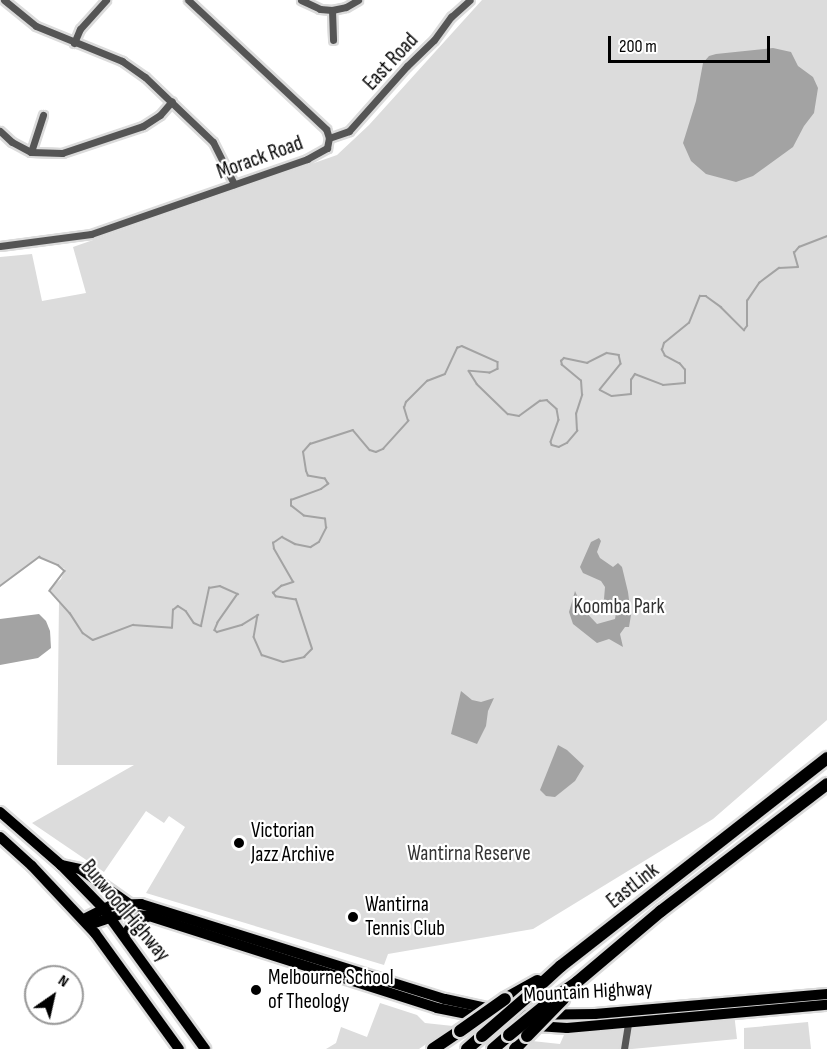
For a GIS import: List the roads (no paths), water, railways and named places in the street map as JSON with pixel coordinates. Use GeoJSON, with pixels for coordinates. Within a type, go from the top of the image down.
{"type":"FeatureCollection","features":[{"type":"Feature","properties":{"kind":"highway","name":"EastLink"},"geometry":{"type":"LineString","coordinates":[[467,1049],[561,966],[827,758]]}},
{"type":"Feature","properties":{"kind":"highway","name":"EastLink"},"geometry":{"type":"LineString","coordinates":[[493,1049],[558,999],[661,910],[827,784]]}},
{"type":"Feature","properties":{"kind":"highway"},"geometry":{"type":"LineString","coordinates":[[433,1049],[505,999],[561,966]]}},
{"type":"Feature","properties":{"kind":"highway"},"geometry":{"type":"LineString","coordinates":[[515,1049],[558,999]]}},
{"type":"Feature","properties":{"kind":"main road","name":"Burwood Highway"},"geometry":{"type":"LineString","coordinates":[[0,812],[62,865],[107,913],[205,1049]]}},
{"type":"Feature","properties":{"kind":"main road","name":"Burwood Highway"},"geometry":{"type":"LineString","coordinates":[[0,837],[32,866],[86,922],[179,1049]]}},
{"type":"Feature","properties":{"kind":"main road"},"geometry":{"type":"LineString","coordinates":[[62,865],[80,869],[128,903]]}},
{"type":"Feature","properties":{"kind":"main road","name":"Mountain Highway"},"geometry":{"type":"LineString","coordinates":[[86,922],[128,903],[152,906],[410,1000],[473,1017],[547,1027],[628,1024],[827,1005]]}},
{"type":"Feature","properties":{"kind":"main road","name":"Mountain Highway"},"geometry":{"type":"LineString","coordinates":[[107,913],[149,916],[247,941],[485,1010],[543,1017],[631,1012],[827,994]]}},
{"type":"Feature","properties":{"kind":"main road"},"geometry":{"type":"LineString","coordinates":[[125,935],[131,926],[149,916]]}},
{"type":"Feature","properties":{"kind":"main road"},"geometry":{"type":"LineString","coordinates":[[726,1002],[728,1014]]}},
{"type":"Feature","properties":{"kind":"main road"},"geometry":{"type":"LineString","coordinates":[[628,1024],[631,1012]]}},
{"type":"Feature","properties":{"kind":"street"},"geometry":{"type":"LineString","coordinates":[[5,0],[36,26],[122,61],[145,77],[213,142],[234,184]]}},
{"type":"Feature","properties":{"kind":"street"},"geometry":{"type":"LineString","coordinates":[[74,43],[80,29],[106,0]]}},
{"type":"Feature","properties":{"kind":"street","name":"Morack Road"},"geometry":{"type":"LineString","coordinates":[[0,246],[91,234],[317,155],[327,148],[329,138],[324,128],[188,0]]}},
{"type":"Feature","properties":{"kind":"street"},"geometry":{"type":"LineString","coordinates":[[301,0],[320,9],[332,10],[346,7],[358,0]]}},
{"type":"Feature","properties":{"kind":"street","name":"East Road"},"geometry":{"type":"LineString","coordinates":[[329,138],[349,130],[434,40],[451,17],[470,0]]}},
{"type":"Feature","properties":{"kind":"street"},"geometry":{"type":"LineString","coordinates":[[332,10],[333,40]]}},
{"type":"Feature","properties":{"kind":"street"},"geometry":{"type":"LineString","coordinates":[[0,131],[12,142],[31,152],[62,153],[143,126],[160,115],[172,101]]}},
{"type":"Feature","properties":{"kind":"street"},"geometry":{"type":"LineString","coordinates":[[31,152],[43,115]]}},
{"type":"Feature","properties":{"kind":"street"},"geometry":{"type":"LineString","coordinates":[[624,1049],[628,1024]]}},
{"type":"Feature","properties":{"kind":"waterway"},"geometry":{"type":"LineString","coordinates":[[0,586],[39,557],[58,565],[65,571],[50,591],[70,613],[83,633],[93,640],[133,625],[172,628],[173,610],[178,606],[186,611],[194,623],[201,626],[209,588],[220,586],[238,594],[218,623],[215,630],[217,632],[242,625],[258,615],[254,637],[262,655],[283,662],[304,657],[312,649],[296,600],[276,597],[273,593],[281,586],[293,582],[274,549],[273,543],[282,537],[295,544],[311,547],[319,542],[326,528],[325,519],[304,516],[291,506],[291,500],[321,489],[328,484],[325,479],[308,476],[303,452],[310,444],[353,430],[370,450],[376,452],[383,449],[408,421],[404,408],[406,402],[427,381],[445,374],[457,348],[462,346],[498,362],[498,369],[490,373],[469,371],[477,384],[508,414],[519,416],[540,401],[547,400],[557,409],[559,420],[551,442],[552,445],[559,447],[567,443],[577,431],[576,414],[582,395],[581,381],[562,365],[561,361],[564,358],[587,363],[607,353],[619,355],[621,364],[600,390],[612,396],[631,394],[631,380],[635,374],[663,385],[685,383],[685,370],[680,364],[665,356],[662,350],[664,343],[689,323],[700,296],[706,296],[721,307],[744,330],[747,326],[747,301],[759,283],[779,268],[798,267],[794,253],[799,247],[827,236]]}},
{"type":"Feature","properties":{"kind":"place","name":"Victorian Jazz Archive"},"geometry":{"type":"Point","coordinates":[239,843]}},
{"type":"Feature","properties":{"kind":"place","name":"Wantirna Tennis Club"},"geometry":{"type":"Point","coordinates":[353,917]}},
{"type":"Feature","properties":{"kind":"place","name":"Melbourne School of Theology"},"geometry":{"type":"Point","coordinates":[256,990]}},
{"type":"Feature","properties":{"kind":"park label","name":"Koomba Park"},"geometry":{"type":"Point","coordinates":[619,607]}},
{"type":"Feature","properties":{"kind":"park label","name":"Wantirna Reserve"},"geometry":{"type":"Point","coordinates":[469,854]}}]}
